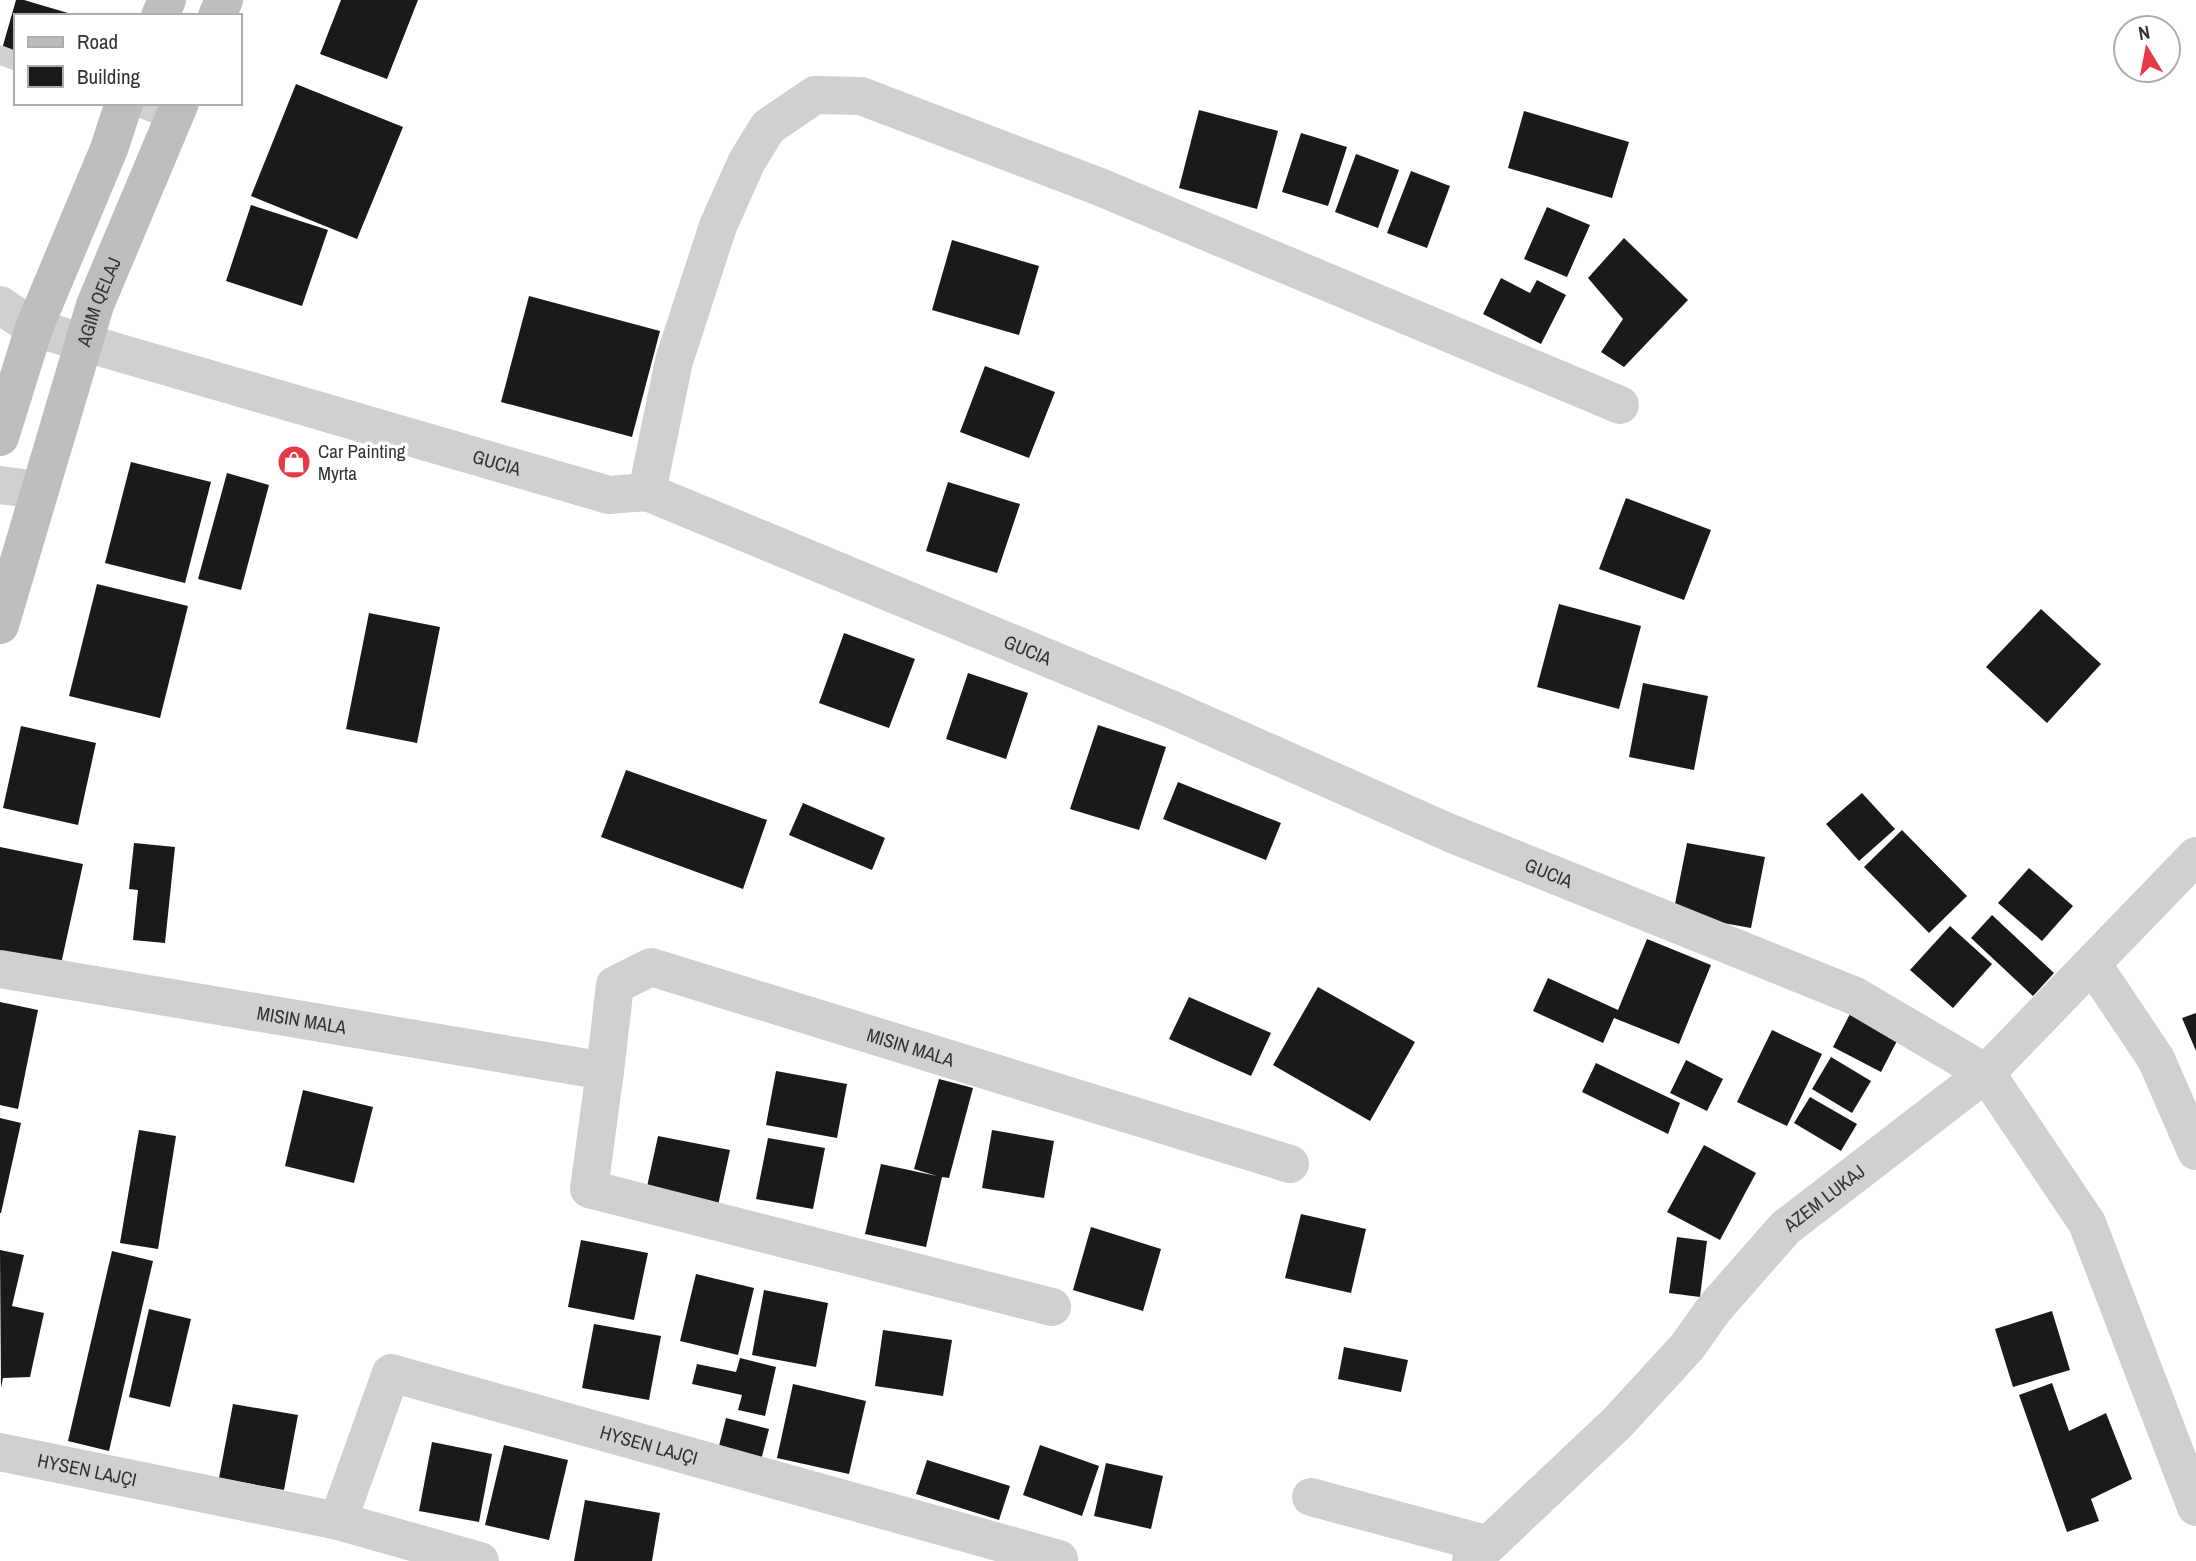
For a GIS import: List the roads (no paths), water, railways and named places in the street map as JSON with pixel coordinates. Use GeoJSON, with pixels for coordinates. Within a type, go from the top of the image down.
{"type":"FeatureCollection","features":[{"type":"Feature","properties":{"kind":"main road","name":"AGIM QELAJ"},"geometry":{"type":"LineString","coordinates":[[0,438],[7,394],[109,149],[124,105]]}},
{"type":"Feature","properties":{"kind":"main road","name":"AGIM QELAJ"},"geometry":{"type":"LineString","coordinates":[[0,625],[82,341],[176,112]]}},
{"type":"Feature","properties":{"kind":"street"},"geometry":{"type":"LineString","coordinates":[[647,492],[674,361],[718,226],[747,161],[768,127],[815,95],[861,96],[1100,187],[1620,405]]}},
{"type":"Feature","properties":{"kind":"street"},"geometry":{"type":"LineString","coordinates":[[0,305],[34,328]]}},
{"type":"Feature","properties":{"kind":"street","name":"GUCIA"},"geometry":{"type":"LineString","coordinates":[[34,328],[609,495],[647,492],[1173,710],[1450,833],[1855,996],[1986,1073]]}},
{"type":"Feature","properties":{"kind":"street"},"geometry":{"type":"LineString","coordinates":[[0,485],[39,490]]}},
{"type":"Feature","properties":{"kind":"street","name":"AZEM LUKAJ"},"geometry":{"type":"LineString","coordinates":[[1479,1553],[1617,1423],[1687,1347],[1714,1309],[1786,1228],[1986,1073],[2196,856]]}},
{"type":"Feature","properties":{"kind":"street"},"geometry":{"type":"LineString","coordinates":[[2092,965],[2155,1059],[2196,1151]]}},
{"type":"Feature","properties":{"kind":"street","name":"MISIN MALA"},"geometry":{"type":"LineString","coordinates":[[1052,1307],[589,1189],[615,985],[651,967],[1290,1164]]}},
{"type":"Feature","properties":{"kind":"street","name":"MISIN MALA"},"geometry":{"type":"LineString","coordinates":[[0,969],[605,1071]]}},
{"type":"Feature","properties":{"kind":"street"},"geometry":{"type":"LineString","coordinates":[[1986,1073],[2087,1223],[2196,1507]]}},
{"type":"Feature","properties":{"kind":"street","name":"HYSEN LAJÇI"},"geometry":{"type":"LineString","coordinates":[[338,1521],[391,1373],[1059,1559]]}},
{"type":"Feature","properties":{"kind":"street","name":"HYSEN LAJÇI"},"geometry":{"type":"LineString","coordinates":[[0,1452],[338,1521],[480,1561]]}},
{"type":"Feature","properties":{"kind":"street"},"geometry":{"type":"LineString","coordinates":[[1311,1497],[1479,1553]]}},
{"type":"Feature","properties":{"kind":"lane","name":"AGIM QELAJ"},"geometry":{"type":"LineString","coordinates":[[136,105],[176,112]]}},
{"type":"Feature","properties":{"kind":"place","name":"Car Painting Myrta"},"geometry":{"type":"Point","coordinates":[294,462]}}]}
